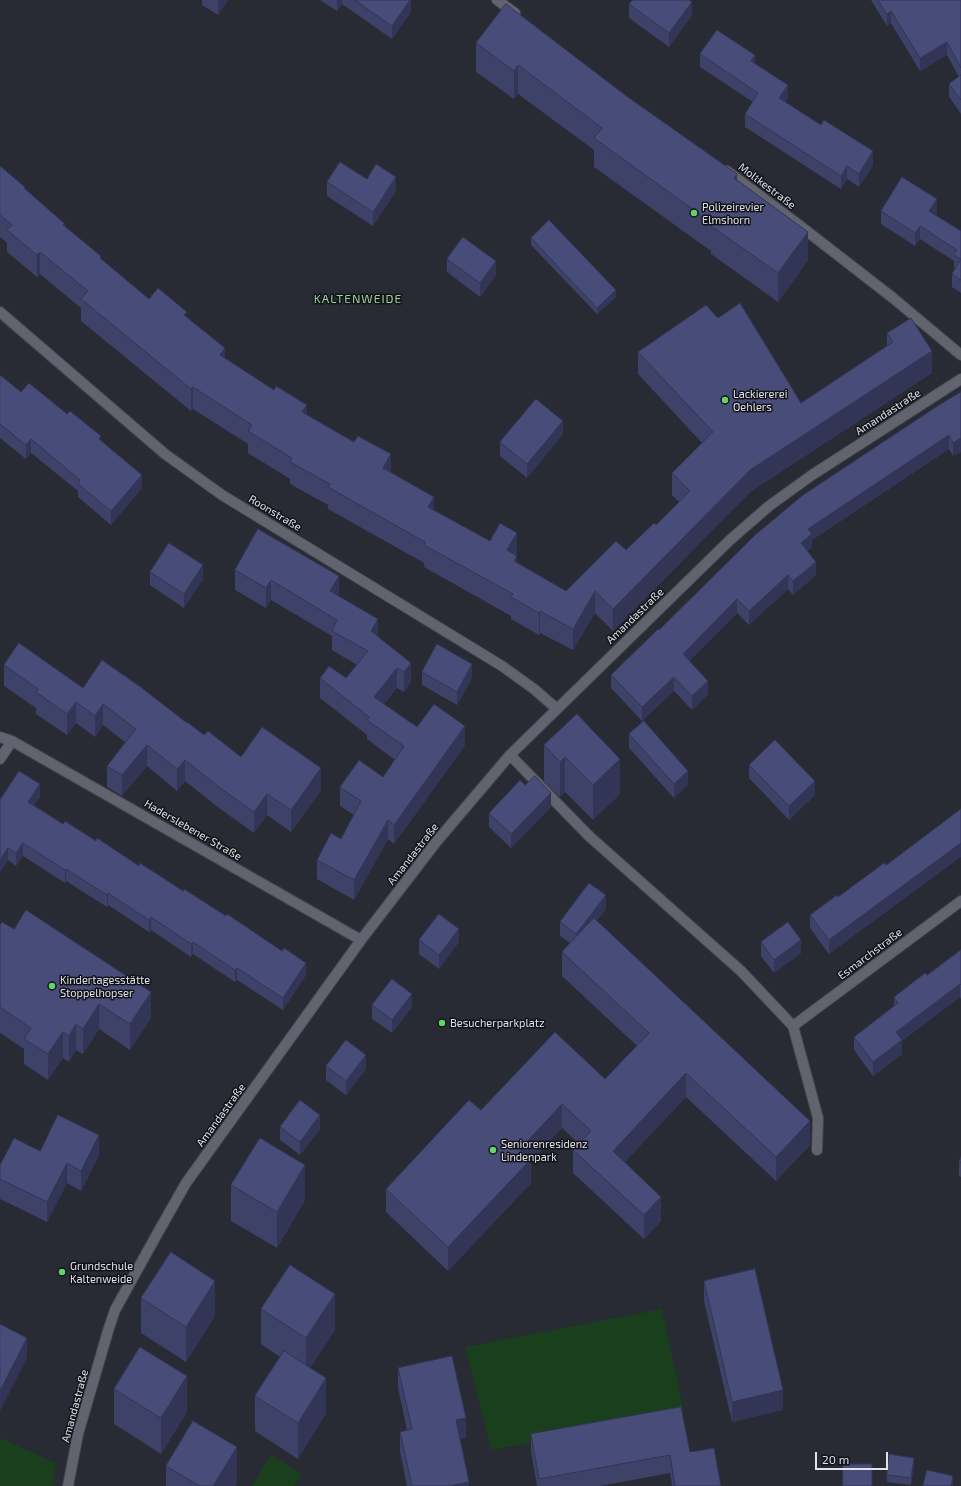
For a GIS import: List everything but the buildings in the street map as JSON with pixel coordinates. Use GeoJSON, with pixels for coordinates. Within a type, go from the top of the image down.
{"type":"FeatureCollection","features":[{"type":"Feature","properties":{"kind":"street"},"geometry":{"type":"LineString","coordinates":[[497,0],[523,19]]}},
{"type":"Feature","properties":{"kind":"street","name":"Moltkestraße"},"geometry":{"type":"LineString","coordinates":[[720,166],[886,293],[961,355]]}},
{"type":"Feature","properties":{"kind":"street","name":"Roonstraße"},"geometry":{"type":"LineString","coordinates":[[0,312],[165,454],[222,495],[502,666],[534,689],[557,709]]}},
{"type":"Feature","properties":{"kind":"street","name":"Amandastraße"},"geometry":{"type":"LineString","coordinates":[[68,1486],[78,1434],[115,1310],[186,1183],[361,940],[437,840],[510,755],[730,540],[769,506],[812,475],[961,379]]}},
{"type":"Feature","properties":{"kind":"street","name":"Haderslebener Straße"},"geometry":{"type":"LineString","coordinates":[[0,737],[12,741],[361,940]]}},
{"type":"Feature","properties":{"kind":"street"},"geometry":{"type":"LineString","coordinates":[[0,759],[12,741]]}},
{"type":"Feature","properties":{"kind":"street"},"geometry":{"type":"LineString","coordinates":[[510,755],[589,836],[741,971],[793,1026],[818,1118],[817,1150]]}},
{"type":"Feature","properties":{"kind":"street","name":"Esmarchstraße"},"geometry":{"type":"LineString","coordinates":[[793,1026],[961,900]]}},
{"type":"Feature","properties":{"kind":"green space"},"geometry":{"type":"Polygon","coordinates":[[[662,1309],[684,1412],[491,1450],[465,1347],[662,1309]]]}},
{"type":"Feature","properties":{"kind":"green space"},"geometry":{"type":"Polygon","coordinates":[[[0,1438],[56,1463],[52,1486],[0,1486],[0,1438]]]}},
{"type":"Feature","properties":{"kind":"green space"},"geometry":{"type":"Polygon","coordinates":[[[271,1455],[302,1474],[294,1486],[252,1486],[271,1455]]]}},
{"type":"Feature","properties":{"kind":"place","name":"Polizeirevier Elmshorn"},"geometry":{"type":"Point","coordinates":[694,213]}},
{"type":"Feature","properties":{"kind":"place","name":"Lackiererei Oehlers"},"geometry":{"type":"Point","coordinates":[725,400]}},
{"type":"Feature","properties":{"kind":"place","name":"Kindertagesstätte Stoppelhopser"},"geometry":{"type":"Point","coordinates":[52,986]}},
{"type":"Feature","properties":{"kind":"place","name":"Besucherparkplatz"},"geometry":{"type":"Point","coordinates":[442,1023]}},
{"type":"Feature","properties":{"kind":"place","name":"Seniorenresidenz Lindenpark"},"geometry":{"type":"Point","coordinates":[493,1150]}},
{"type":"Feature","properties":{"kind":"place","name":"Grundschule Kaltenweide"},"geometry":{"type":"Point","coordinates":[62,1272]}},
{"type":"Feature","properties":{"kind":"district","name":"KALTENWEIDE"},"geometry":{"type":"Point","coordinates":[358,299]}}]}
